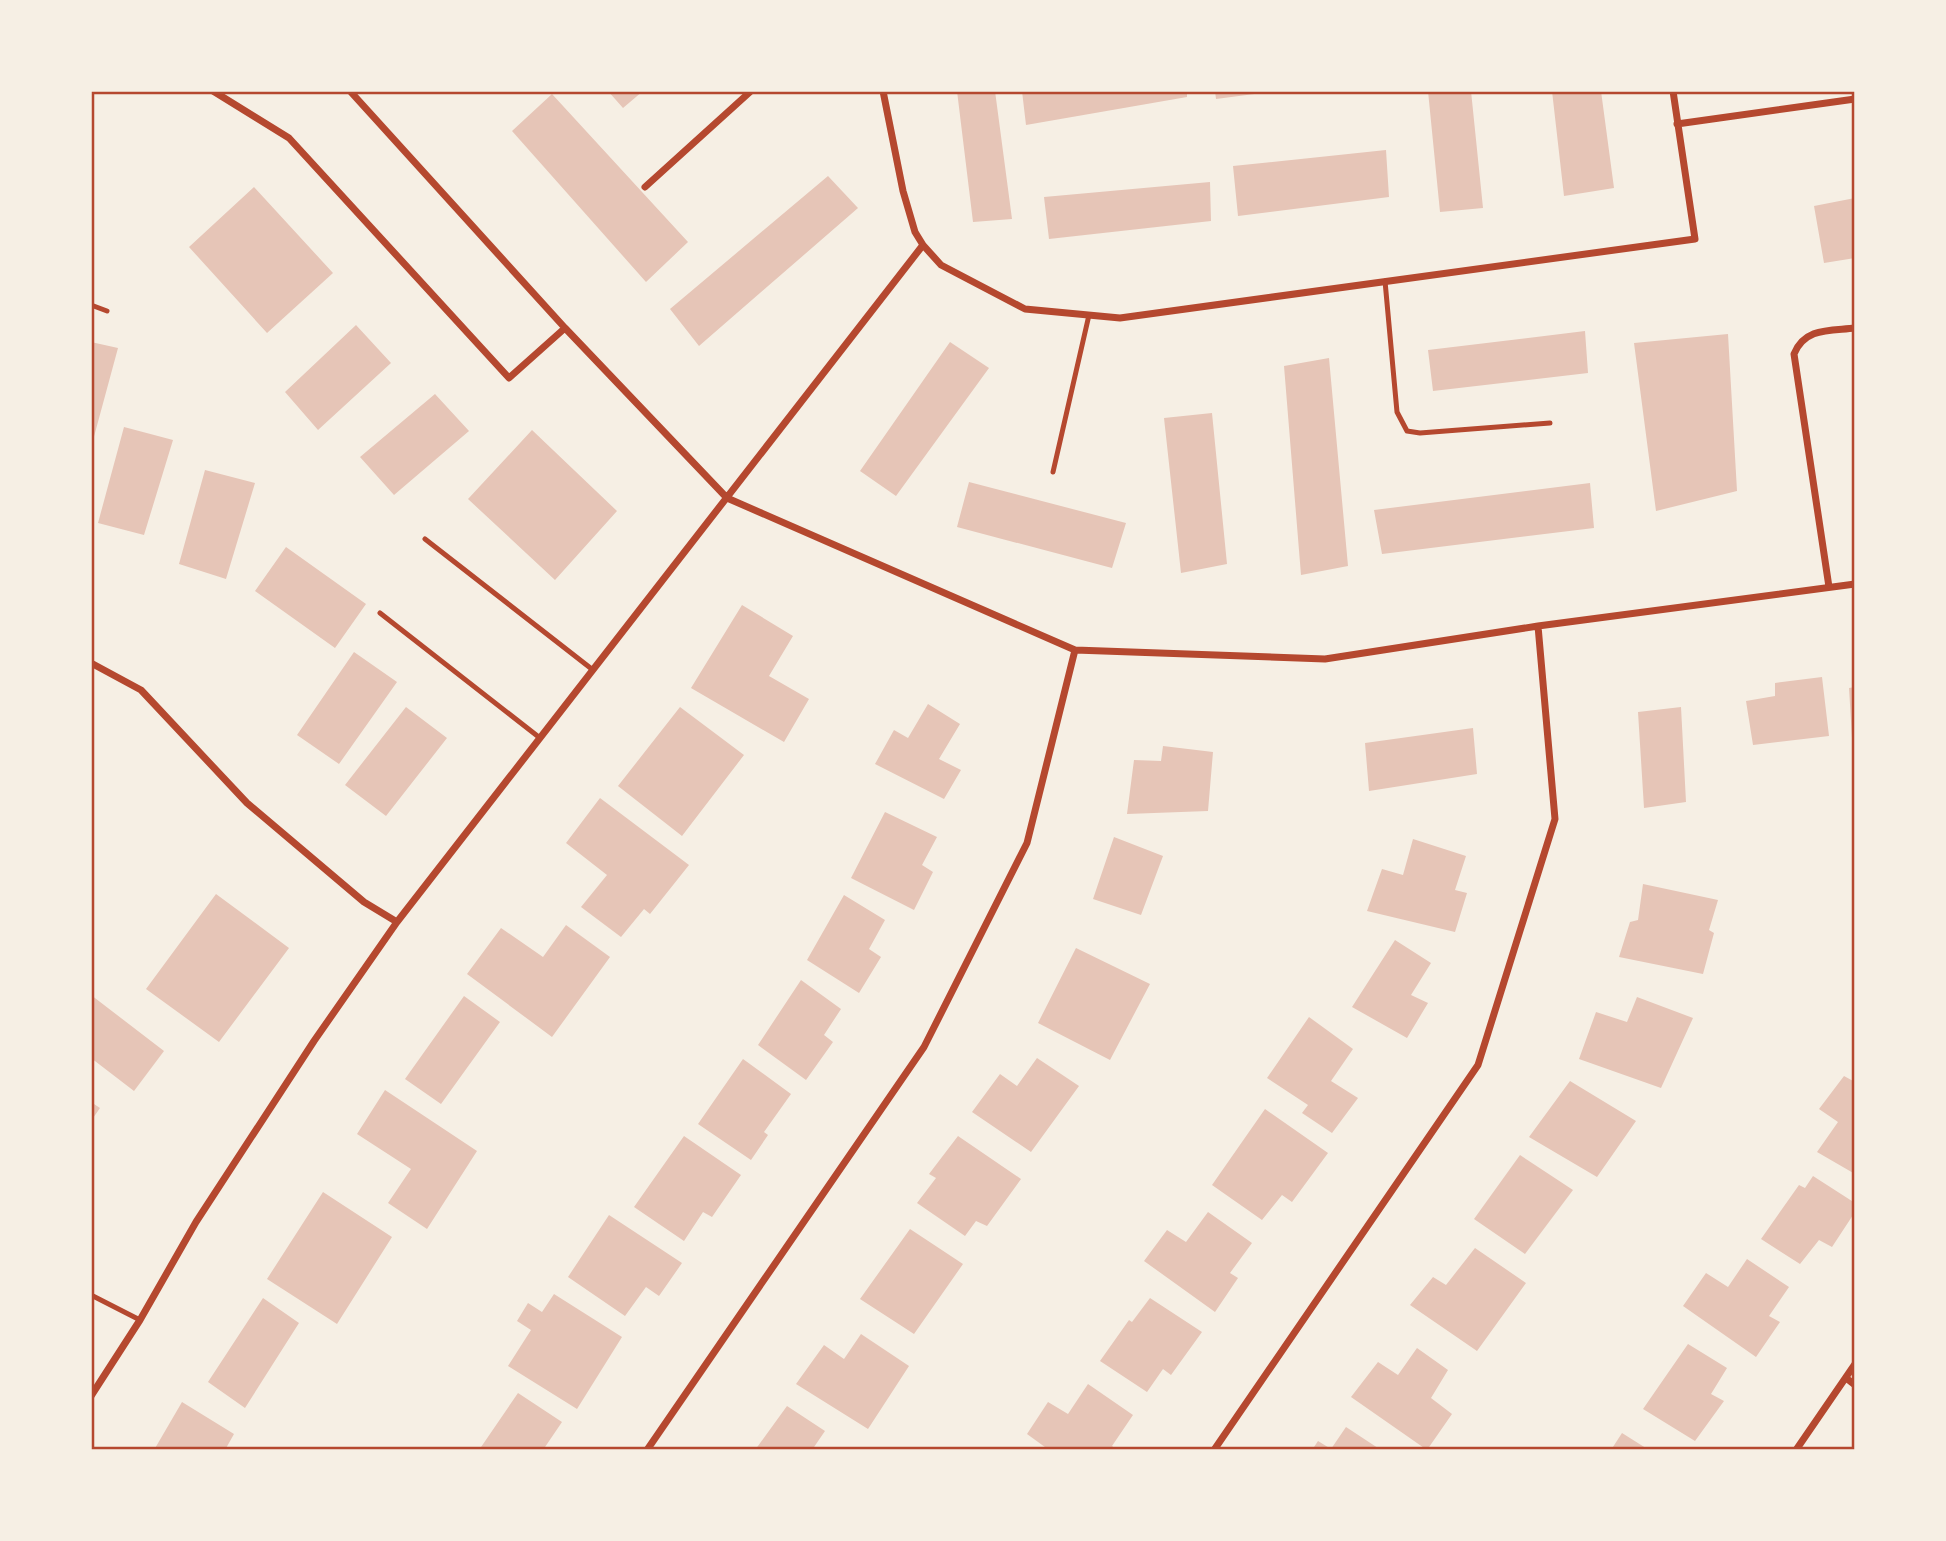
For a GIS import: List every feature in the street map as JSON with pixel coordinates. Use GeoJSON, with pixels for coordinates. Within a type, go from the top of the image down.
{"type":"FeatureCollection","features":[{"type":"Feature","properties":{"kind":"street"},"geometry":{"type":"LineString","coordinates":[[213,91],[289,138],[509,378],[565,328]]}},
{"type":"Feature","properties":{"kind":"street"},"geometry":{"type":"LineString","coordinates":[[350,91],[565,328],[727,498],[1075,650],[1325,659],[1538,626],[1855,583]]}},
{"type":"Feature","properties":{"kind":"street"},"geometry":{"type":"LineString","coordinates":[[645,187],[751,91]]}},
{"type":"Feature","properties":{"kind":"street"},"geometry":{"type":"LineString","coordinates":[[883,91],[902,191],[915,232],[942,265],[1025,309],[1119,318],[1695,239],[1673,91]]}},
{"type":"Feature","properties":{"kind":"street"},"geometry":{"type":"LineString","coordinates":[[1677,124],[1855,99]]}},
{"type":"Feature","properties":{"kind":"street"},"geometry":{"type":"LineString","coordinates":[[91,1396],[140,1320],[196,1222],[314,1041],[397,922],[923,245]]}},
{"type":"Feature","properties":{"kind":"street"},"geometry":{"type":"LineString","coordinates":[[1829,587],[1794,354],[1798,343],[1806,336],[1855,328]]}},
{"type":"Feature","properties":{"kind":"street"},"geometry":{"type":"LineString","coordinates":[[1214,1450],[1478,1065],[1555,819],[1538,626]]}},
{"type":"Feature","properties":{"kind":"street"},"geometry":{"type":"LineString","coordinates":[[647,1450],[924,1047],[1027,844],[1075,650]]}},
{"type":"Feature","properties":{"kind":"street"},"geometry":{"type":"LineString","coordinates":[[91,663],[141,690],[247,803],[364,902],[397,922]]}},
{"type":"Feature","properties":{"kind":"street"},"geometry":{"type":"LineString","coordinates":[[1796,1450],[1855,1364]]}},
{"type":"Feature","properties":{"kind":"street"},"geometry":{"type":"LineString","coordinates":[[1846,1378],[1855,1385]]}},
{"type":"Feature","properties":{"kind":"lane"},"geometry":{"type":"LineString","coordinates":[[1385,281],[1397,412],[1407,431],[1420,433],[1550,423]]}},
{"type":"Feature","properties":{"kind":"lane"},"geometry":{"type":"LineString","coordinates":[[91,305],[107,311]]}},
{"type":"Feature","properties":{"kind":"lane"},"geometry":{"type":"LineString","coordinates":[[1054,472],[1089,315]]}},
{"type":"Feature","properties":{"kind":"lane"},"geometry":{"type":"LineString","coordinates":[[425,539],[593,670]]}},
{"type":"Feature","properties":{"kind":"lane"},"geometry":{"type":"LineString","coordinates":[[380,613],[540,738]]}},
{"type":"Feature","properties":{"kind":"lane"},"geometry":{"type":"LineString","coordinates":[[91,1295],[140,1320]]}},
{"type":"Feature","properties":{"kind":"building"},"geometry":{"type":"Polygon","coordinates":[[[608,91],[643,91],[623,108],[608,91]]]}},
{"type":"Feature","properties":{"kind":"building"},"geometry":{"type":"Polygon","coordinates":[[[957,91],[995,91],[1012,219],[973,222],[957,91]]]}},
{"type":"Feature","properties":{"kind":"building"},"geometry":{"type":"Polygon","coordinates":[[[1022,91],[1187,91],[1187,97],[1026,125],[1022,91]]]}},
{"type":"Feature","properties":{"kind":"building"},"geometry":{"type":"Polygon","coordinates":[[[1215,91],[1262,91],[1262,93],[1216,99],[1215,91]]]}},
{"type":"Feature","properties":{"kind":"building"},"geometry":{"type":"Polygon","coordinates":[[[1428,91],[1471,91],[1483,208],[1440,212],[1428,91]]]}},
{"type":"Feature","properties":{"kind":"building"},"geometry":{"type":"Polygon","coordinates":[[[1552,91],[1601,91],[1614,188],[1564,196],[1552,91]]]}},
{"type":"Feature","properties":{"kind":"building"},"geometry":{"type":"Polygon","coordinates":[[[552,94],[688,242],[646,282],[512,131],[552,94]]]}},
{"type":"Feature","properties":{"kind":"building"},"geometry":{"type":"Polygon","coordinates":[[[1386,150],[1389,197],[1238,216],[1233,166],[1386,150]]]}},
{"type":"Feature","properties":{"kind":"building"},"geometry":{"type":"Polygon","coordinates":[[[828,176],[858,208],[699,346],[670,309],[828,176]]]}},
{"type":"Feature","properties":{"kind":"building"},"geometry":{"type":"Polygon","coordinates":[[[1210,182],[1211,221],[1049,239],[1044,197],[1210,182]]]}},
{"type":"Feature","properties":{"kind":"building"},"geometry":{"type":"Polygon","coordinates":[[[254,187],[333,273],[267,333],[189,247],[254,187]]]}},
{"type":"Feature","properties":{"kind":"building"},"geometry":{"type":"Polygon","coordinates":[[[1855,198],[1855,258],[1824,263],[1814,206],[1855,198]]]}},
{"type":"Feature","properties":{"kind":"building"},"geometry":{"type":"Polygon","coordinates":[[[356,325],[391,363],[318,430],[285,392],[356,325]]]}},
{"type":"Feature","properties":{"kind":"building"},"geometry":{"type":"Polygon","coordinates":[[[1585,331],[1588,373],[1433,391],[1428,350],[1585,331]]]}},
{"type":"Feature","properties":{"kind":"building"},"geometry":{"type":"Polygon","coordinates":[[[1728,334],[1737,491],[1656,511],[1634,343],[1728,334]]]}},
{"type":"Feature","properties":{"kind":"building"},"geometry":{"type":"Polygon","coordinates":[[[91,342],[118,348],[92,444],[91,444],[91,342]]]}},
{"type":"Feature","properties":{"kind":"building"},"geometry":{"type":"Polygon","coordinates":[[[950,342],[989,368],[896,496],[860,471],[950,342]]]}},
{"type":"Feature","properties":{"kind":"building"},"geometry":{"type":"Polygon","coordinates":[[[1329,358],[1348,566],[1301,575],[1284,366],[1329,358]]]}},
{"type":"Feature","properties":{"kind":"building"},"geometry":{"type":"Polygon","coordinates":[[[435,394],[469,431],[394,495],[360,457],[435,394]]]}},
{"type":"Feature","properties":{"kind":"building"},"geometry":{"type":"Polygon","coordinates":[[[1212,413],[1227,564],[1181,573],[1164,418],[1212,413]]]}},
{"type":"Feature","properties":{"kind":"building"},"geometry":{"type":"Polygon","coordinates":[[[124,427],[173,440],[144,535],[98,523],[124,427]]]}},
{"type":"Feature","properties":{"kind":"building"},"geometry":{"type":"Polygon","coordinates":[[[532,430],[617,511],[555,580],[468,499],[532,430]]]}},
{"type":"Feature","properties":{"kind":"building"},"geometry":{"type":"Polygon","coordinates":[[[205,470],[255,483],[226,579],[179,564],[205,470]]]}},
{"type":"Feature","properties":{"kind":"building"},"geometry":{"type":"Polygon","coordinates":[[[969,482],[1126,523],[1112,568],[957,527],[969,482]]]}},
{"type":"Feature","properties":{"kind":"building"},"geometry":{"type":"Polygon","coordinates":[[[1590,483],[1594,528],[1382,554],[1374,510],[1590,483]]]}},
{"type":"Feature","properties":{"kind":"building"},"geometry":{"type":"Polygon","coordinates":[[[286,547],[366,604],[335,648],[255,591],[286,547]]]}},
{"type":"Feature","properties":{"kind":"building"},"geometry":{"type":"Polygon","coordinates":[[[742,605],[793,636],[769,676],[809,699],[784,742],[691,688],[742,605]]]}},
{"type":"Feature","properties":{"kind":"building"},"geometry":{"type":"Polygon","coordinates":[[[354,652],[397,682],[339,764],[297,735],[354,652]]]}},
{"type":"Feature","properties":{"kind":"building"},"geometry":{"type":"Polygon","coordinates":[[[1822,677],[1829,736],[1753,745],[1746,701],[1775,696],[1775,683],[1822,677]]]}},
{"type":"Feature","properties":{"kind":"building"},"geometry":{"type":"Polygon","coordinates":[[[1855,687],[1855,737],[1852,738],[1849,688],[1855,687]]]}},
{"type":"Feature","properties":{"kind":"building"},"geometry":{"type":"Polygon","coordinates":[[[928,704],[960,724],[939,759],[961,770],[944,799],[875,764],[894,730],[908,738],[928,704]]]}},
{"type":"Feature","properties":{"kind":"building"},"geometry":{"type":"Polygon","coordinates":[[[406,707],[447,738],[386,816],[345,785],[406,707]]]}},
{"type":"Feature","properties":{"kind":"building"},"geometry":{"type":"Polygon","coordinates":[[[680,707],[744,755],[682,836],[618,786],[680,707]]]}},
{"type":"Feature","properties":{"kind":"building"},"geometry":{"type":"Polygon","coordinates":[[[1681,707],[1686,802],[1644,808],[1638,712],[1681,707]]]}},
{"type":"Feature","properties":{"kind":"building"},"geometry":{"type":"Polygon","coordinates":[[[1473,728],[1477,774],[1369,791],[1365,743],[1473,728]]]}},
{"type":"Feature","properties":{"kind":"building"},"geometry":{"type":"Polygon","coordinates":[[[1163,746],[1213,752],[1208,811],[1127,814],[1134,760],[1161,761],[1163,746]]]}},
{"type":"Feature","properties":{"kind":"building"},"geometry":{"type":"Polygon","coordinates":[[[600,798],[689,865],[650,914],[644,909],[621,937],[581,907],[607,875],[566,843],[600,798]]]}},
{"type":"Feature","properties":{"kind":"building"},"geometry":{"type":"Polygon","coordinates":[[[885,812],[937,837],[922,865],[933,872],[914,910],[851,878],[885,812]]]}},
{"type":"Feature","properties":{"kind":"building"},"geometry":{"type":"Polygon","coordinates":[[[1114,837],[1163,856],[1141,915],[1093,899],[1114,837]]]}},
{"type":"Feature","properties":{"kind":"building"},"geometry":{"type":"Polygon","coordinates":[[[1413,839],[1466,856],[1455,890],[1467,893],[1455,932],[1367,911],[1382,869],[1403,875],[1413,839]]]}},
{"type":"Feature","properties":{"kind":"building"},"geometry":{"type":"Polygon","coordinates":[[[1643,884],[1718,900],[1709,930],[1714,933],[1703,974],[1619,957],[1630,922],[1638,920],[1643,884]]]}},
{"type":"Feature","properties":{"kind":"building"},"geometry":{"type":"Polygon","coordinates":[[[216,894],[289,948],[219,1042],[146,989],[216,894]]]}},
{"type":"Feature","properties":{"kind":"building"},"geometry":{"type":"Polygon","coordinates":[[[844,895],[885,920],[869,949],[881,957],[859,993],[807,960],[844,895]]]}},
{"type":"Feature","properties":{"kind":"building"},"geometry":{"type":"Polygon","coordinates":[[[566,925],[610,957],[552,1037],[467,974],[501,928],[543,957],[566,925]]]}},
{"type":"Feature","properties":{"kind":"building"},"geometry":{"type":"Polygon","coordinates":[[[1395,940],[1431,963],[1411,995],[1428,1003],[1407,1038],[1352,1007],[1395,940]]]}},
{"type":"Feature","properties":{"kind":"building"},"geometry":{"type":"Polygon","coordinates":[[[1076,948],[1150,984],[1110,1060],[1038,1023],[1076,948]]]}},
{"type":"Feature","properties":{"kind":"building"},"geometry":{"type":"Polygon","coordinates":[[[801,980],[841,1009],[824,1035],[833,1042],[806,1080],[758,1045],[801,980]]]}},
{"type":"Feature","properties":{"kind":"building"},"geometry":{"type":"Polygon","coordinates":[[[91,995],[164,1051],[134,1091],[91,1058],[91,995]]]}},
{"type":"Feature","properties":{"kind":"building"},"geometry":{"type":"Polygon","coordinates":[[[464,996],[500,1022],[441,1104],[405,1079],[464,996]]]}},
{"type":"Feature","properties":{"kind":"building"},"geometry":{"type":"Polygon","coordinates":[[[1637,997],[1693,1018],[1661,1088],[1579,1059],[1596,1012],[1627,1022],[1637,997]]]}},
{"type":"Feature","properties":{"kind":"building"},"geometry":{"type":"Polygon","coordinates":[[[1309,1017],[1353,1049],[1331,1081],[1358,1098],[1332,1133],[1302,1113],[1308,1105],[1267,1078],[1309,1017]]]}},
{"type":"Feature","properties":{"kind":"building"},"geometry":{"type":"Polygon","coordinates":[[[1037,1058],[1079,1086],[1031,1152],[972,1112],[1000,1074],[1017,1086],[1037,1058]]]}},
{"type":"Feature","properties":{"kind":"building"},"geometry":{"type":"Polygon","coordinates":[[[743,1059],[791,1094],[764,1132],[768,1135],[751,1160],[698,1124],[743,1059]]]}},
{"type":"Feature","properties":{"kind":"building"},"geometry":{"type":"Polygon","coordinates":[[[1844,1076],[1855,1082],[1855,1174],[1817,1152],[1838,1122],[1819,1109],[1844,1076]]]}},
{"type":"Feature","properties":{"kind":"building"},"geometry":{"type":"Polygon","coordinates":[[[1570,1081],[1636,1121],[1597,1177],[1529,1137],[1570,1081]]]}},
{"type":"Feature","properties":{"kind":"building"},"geometry":{"type":"Polygon","coordinates":[[[385,1090],[477,1151],[427,1229],[388,1203],[411,1169],[357,1134],[385,1090]]]}},
{"type":"Feature","properties":{"kind":"building"},"geometry":{"type":"Polygon","coordinates":[[[91,1102],[100,1108],[91,1121],[91,1102]]]}},
{"type":"Feature","properties":{"kind":"building"},"geometry":{"type":"Polygon","coordinates":[[[1265,1109],[1328,1153],[1292,1202],[1282,1195],[1262,1220],[1212,1185],[1265,1109]]]}},
{"type":"Feature","properties":{"kind":"building"},"geometry":{"type":"Polygon","coordinates":[[[684,1136],[741,1175],[712,1217],[703,1212],[684,1241],[634,1207],[684,1136]]]}},
{"type":"Feature","properties":{"kind":"building"},"geometry":{"type":"Polygon","coordinates":[[[958,1136],[1021,1179],[987,1226],[976,1221],[965,1236],[917,1203],[936,1178],[929,1174],[958,1136]]]}},
{"type":"Feature","properties":{"kind":"building"},"geometry":{"type":"Polygon","coordinates":[[[1520,1155],[1573,1190],[1525,1254],[1474,1219],[1520,1155]]]}},
{"type":"Feature","properties":{"kind":"building"},"geometry":{"type":"Polygon","coordinates":[[[1813,1176],[1855,1203],[1855,1212],[1832,1247],[1819,1240],[1800,1264],[1761,1239],[1799,1185],[1805,1188],[1813,1176]]]}},
{"type":"Feature","properties":{"kind":"building"},"geometry":{"type":"Polygon","coordinates":[[[323,1192],[392,1237],[337,1324],[267,1279],[323,1192]]]}},
{"type":"Feature","properties":{"kind":"building"},"geometry":{"type":"Polygon","coordinates":[[[1208,1212],[1252,1243],[1230,1273],[1238,1278],[1215,1312],[1144,1261],[1167,1230],[1186,1242],[1208,1212]]]}},
{"type":"Feature","properties":{"kind":"building"},"geometry":{"type":"Polygon","coordinates":[[[609,1215],[682,1263],[659,1296],[646,1287],[625,1316],[568,1277],[609,1215]]]}},
{"type":"Feature","properties":{"kind":"building"},"geometry":{"type":"Polygon","coordinates":[[[910,1229],[963,1264],[914,1334],[860,1299],[910,1229]]]}},
{"type":"Feature","properties":{"kind":"building"},"geometry":{"type":"Polygon","coordinates":[[[1475,1248],[1526,1283],[1477,1351],[1410,1305],[1433,1277],[1446,1285],[1475,1248]]]}},
{"type":"Feature","properties":{"kind":"building"},"geometry":{"type":"Polygon","coordinates":[[[1747,1259],[1789,1287],[1769,1316],[1780,1322],[1756,1357],[1683,1306],[1706,1273],[1728,1287],[1747,1259]]]}},
{"type":"Feature","properties":{"kind":"building"},"geometry":{"type":"Polygon","coordinates":[[[554,1294],[622,1337],[577,1409],[508,1366],[531,1330],[517,1321],[528,1303],[542,1312],[554,1294]]]}},
{"type":"Feature","properties":{"kind":"building"},"geometry":{"type":"Polygon","coordinates":[[[263,1298],[299,1323],[245,1408],[208,1382],[263,1298]]]}},
{"type":"Feature","properties":{"kind":"building"},"geometry":{"type":"Polygon","coordinates":[[[1150,1298],[1202,1332],[1171,1375],[1163,1369],[1147,1392],[1100,1361],[1129,1320],[1132,1322],[1150,1298]]]}},
{"type":"Feature","properties":{"kind":"building"},"geometry":{"type":"Polygon","coordinates":[[[861,1334],[909,1366],[868,1429],[796,1384],[824,1345],[844,1359],[861,1334]]]}},
{"type":"Feature","properties":{"kind":"building"},"geometry":{"type":"Polygon","coordinates":[[[1688,1344],[1727,1368],[1711,1394],[1724,1401],[1695,1441],[1643,1409],[1688,1344]]]}},
{"type":"Feature","properties":{"kind":"building"},"geometry":{"type":"Polygon","coordinates":[[[1417,1348],[1448,1370],[1431,1398],[1452,1414],[1427,1450],[1351,1397],[1378,1362],[1398,1375],[1417,1348]]]}},
{"type":"Feature","properties":{"kind":"building"},"geometry":{"type":"Polygon","coordinates":[[[1088,1384],[1133,1415],[1112,1446],[1117,1450],[1049,1450],[1027,1434],[1048,1402],[1068,1414],[1088,1384]]]}},
{"type":"Feature","properties":{"kind":"building"},"geometry":{"type":"Polygon","coordinates":[[[518,1393],[562,1422],[543,1450],[479,1450],[518,1393]]]}},
{"type":"Feature","properties":{"kind":"building"},"geometry":{"type":"Polygon","coordinates":[[[182,1402],[234,1434],[225,1450],[154,1450],[182,1402]]]}},
{"type":"Feature","properties":{"kind":"building"},"geometry":{"type":"Polygon","coordinates":[[[787,1406],[825,1431],[812,1450],[755,1450],[787,1406]]]}},
{"type":"Feature","properties":{"kind":"building"},"geometry":{"type":"Polygon","coordinates":[[[1346,1427],[1381,1450],[1312,1450],[1318,1441],[1331,1449],[1346,1427]]]}},
{"type":"Feature","properties":{"kind":"building"},"geometry":{"type":"Polygon","coordinates":[[[1622,1433],[1649,1450],[1611,1450],[1622,1433]]]}}]}
